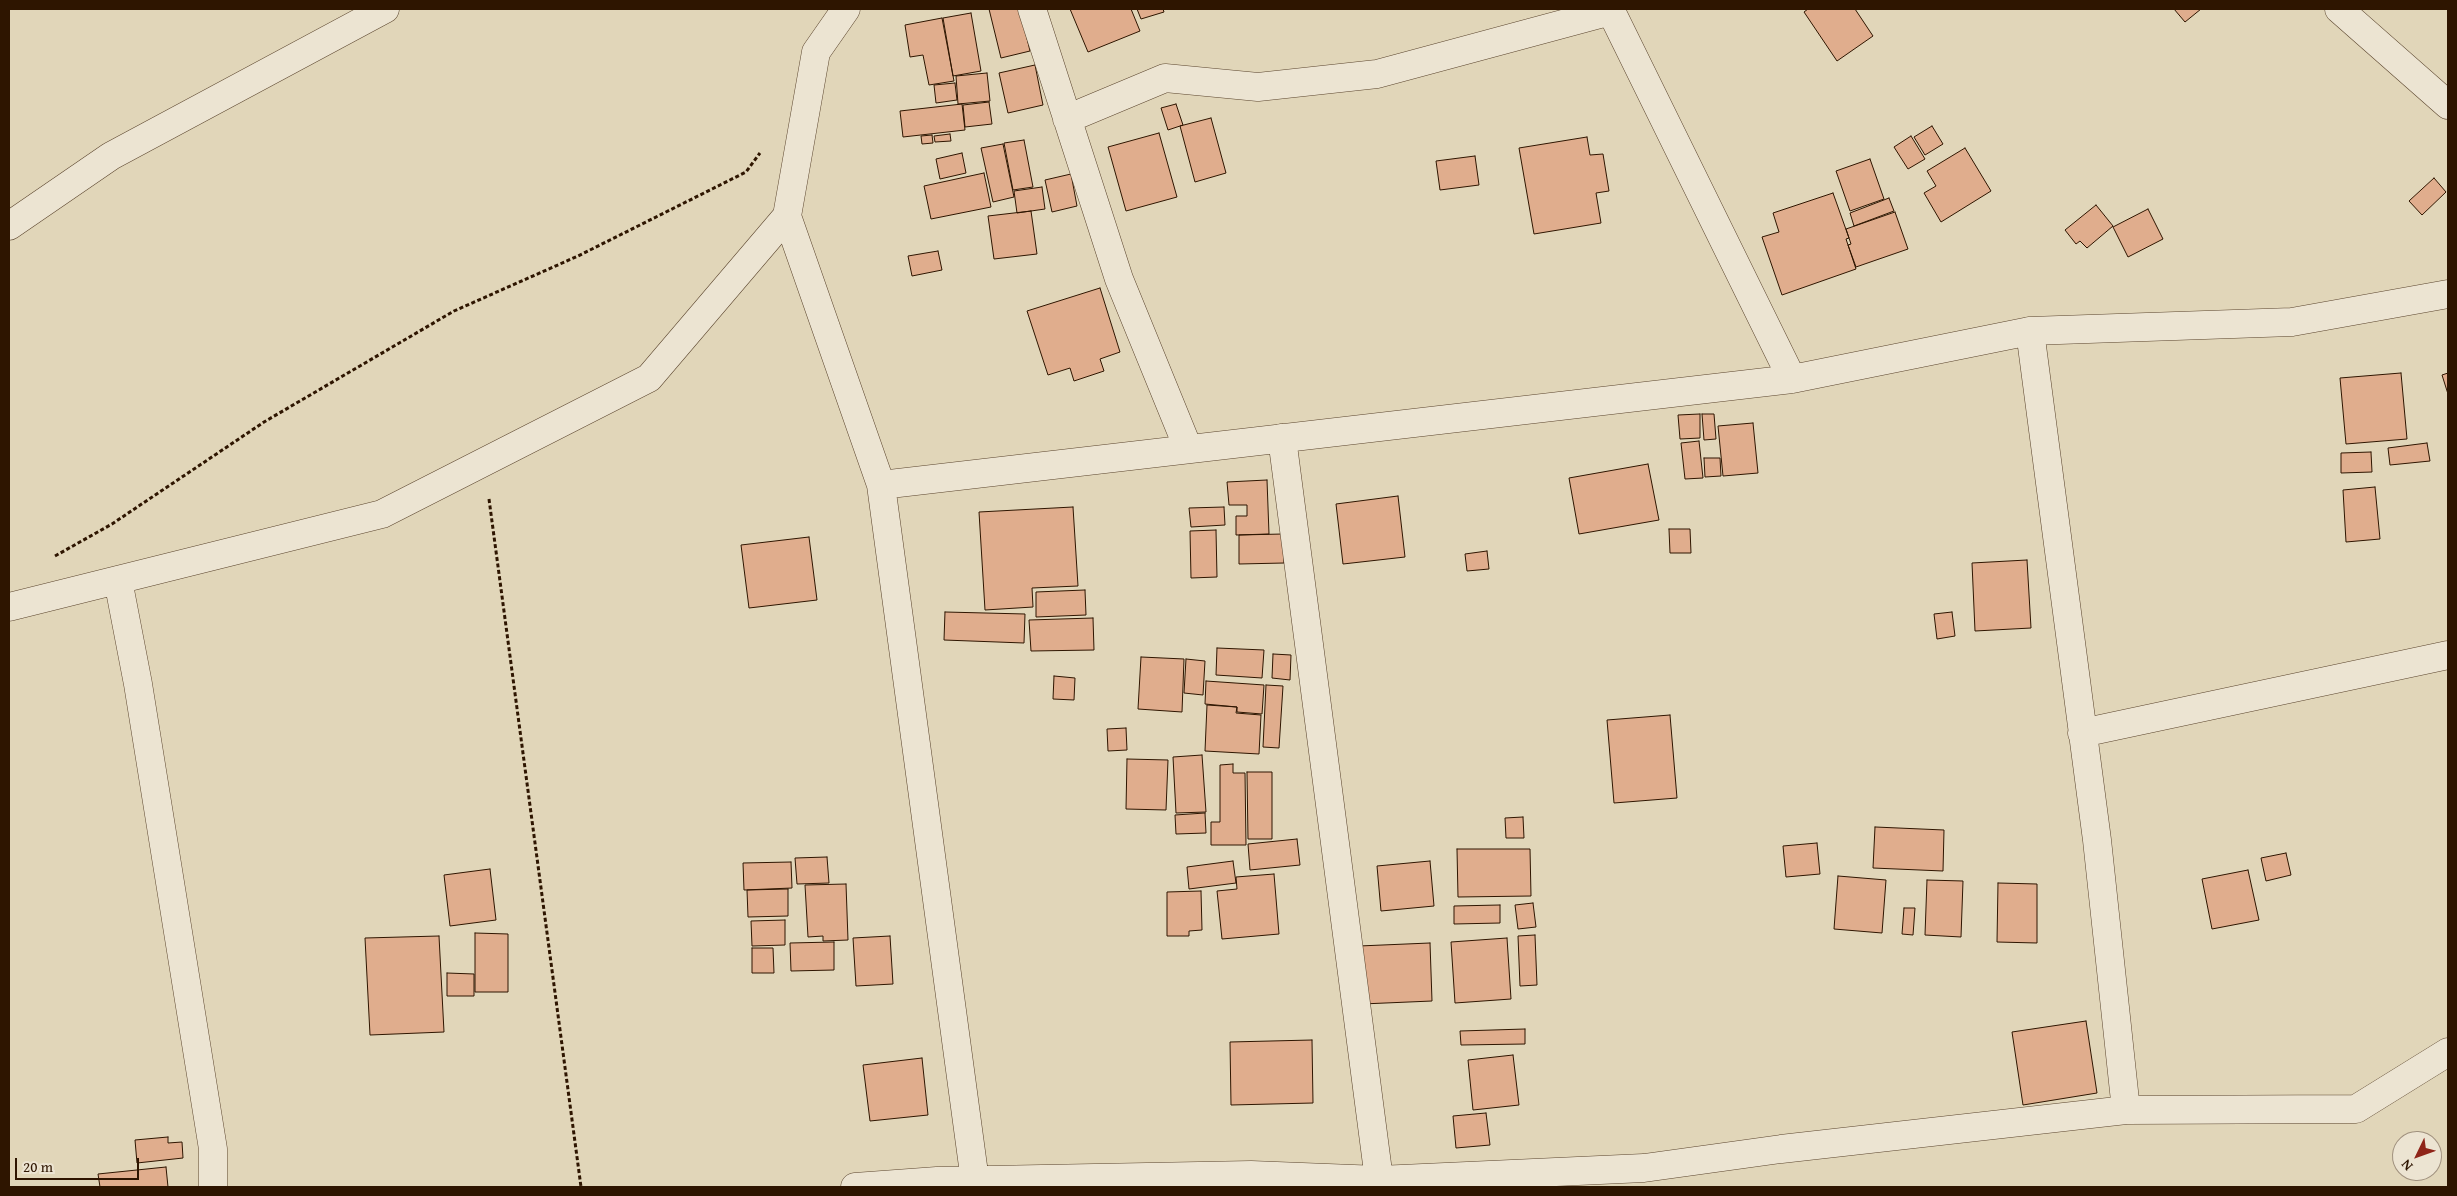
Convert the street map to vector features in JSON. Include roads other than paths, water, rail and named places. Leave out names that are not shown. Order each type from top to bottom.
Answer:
[{"type":"street","points":[[9,226],[112,156],[385,9]]},
{"type":"street","points":[[846,9],[816,52],[787,216],[881,485],[975,1180]]},
{"type":"street","points":[[1032,9],[1119,279],[1188,448]]},
{"type":"street","points":[[2339,9],[2448,105]]},
{"type":"street","points":[[1067,119],[1166,78],[1258,87],[1377,74],[1610,10],[1792,380]]},
{"type":"street","points":[[9,607],[382,514],[649,378],[787,216]]},
{"type":"street","points":[[881,485],[1188,448],[1792,380],[2030,331],[2292,322],[2448,294]]},
{"type":"street","points":[[2030,331],[2097,840],[2126,1110]]},
{"type":"street","points":[[1282,438],[1379,1183]]},
{"type":"street","points":[[118,580],[138,684],[212,1139],[213,1187]]},
{"type":"street","points":[[2082,733],[2448,655]]},
{"type":"street","points":[[855,1187],[937,1181],[1251,1175],[1379,1183],[1644,1168],[1800,1147],[2126,1110],[2356,1109],[2448,1052]]}]
